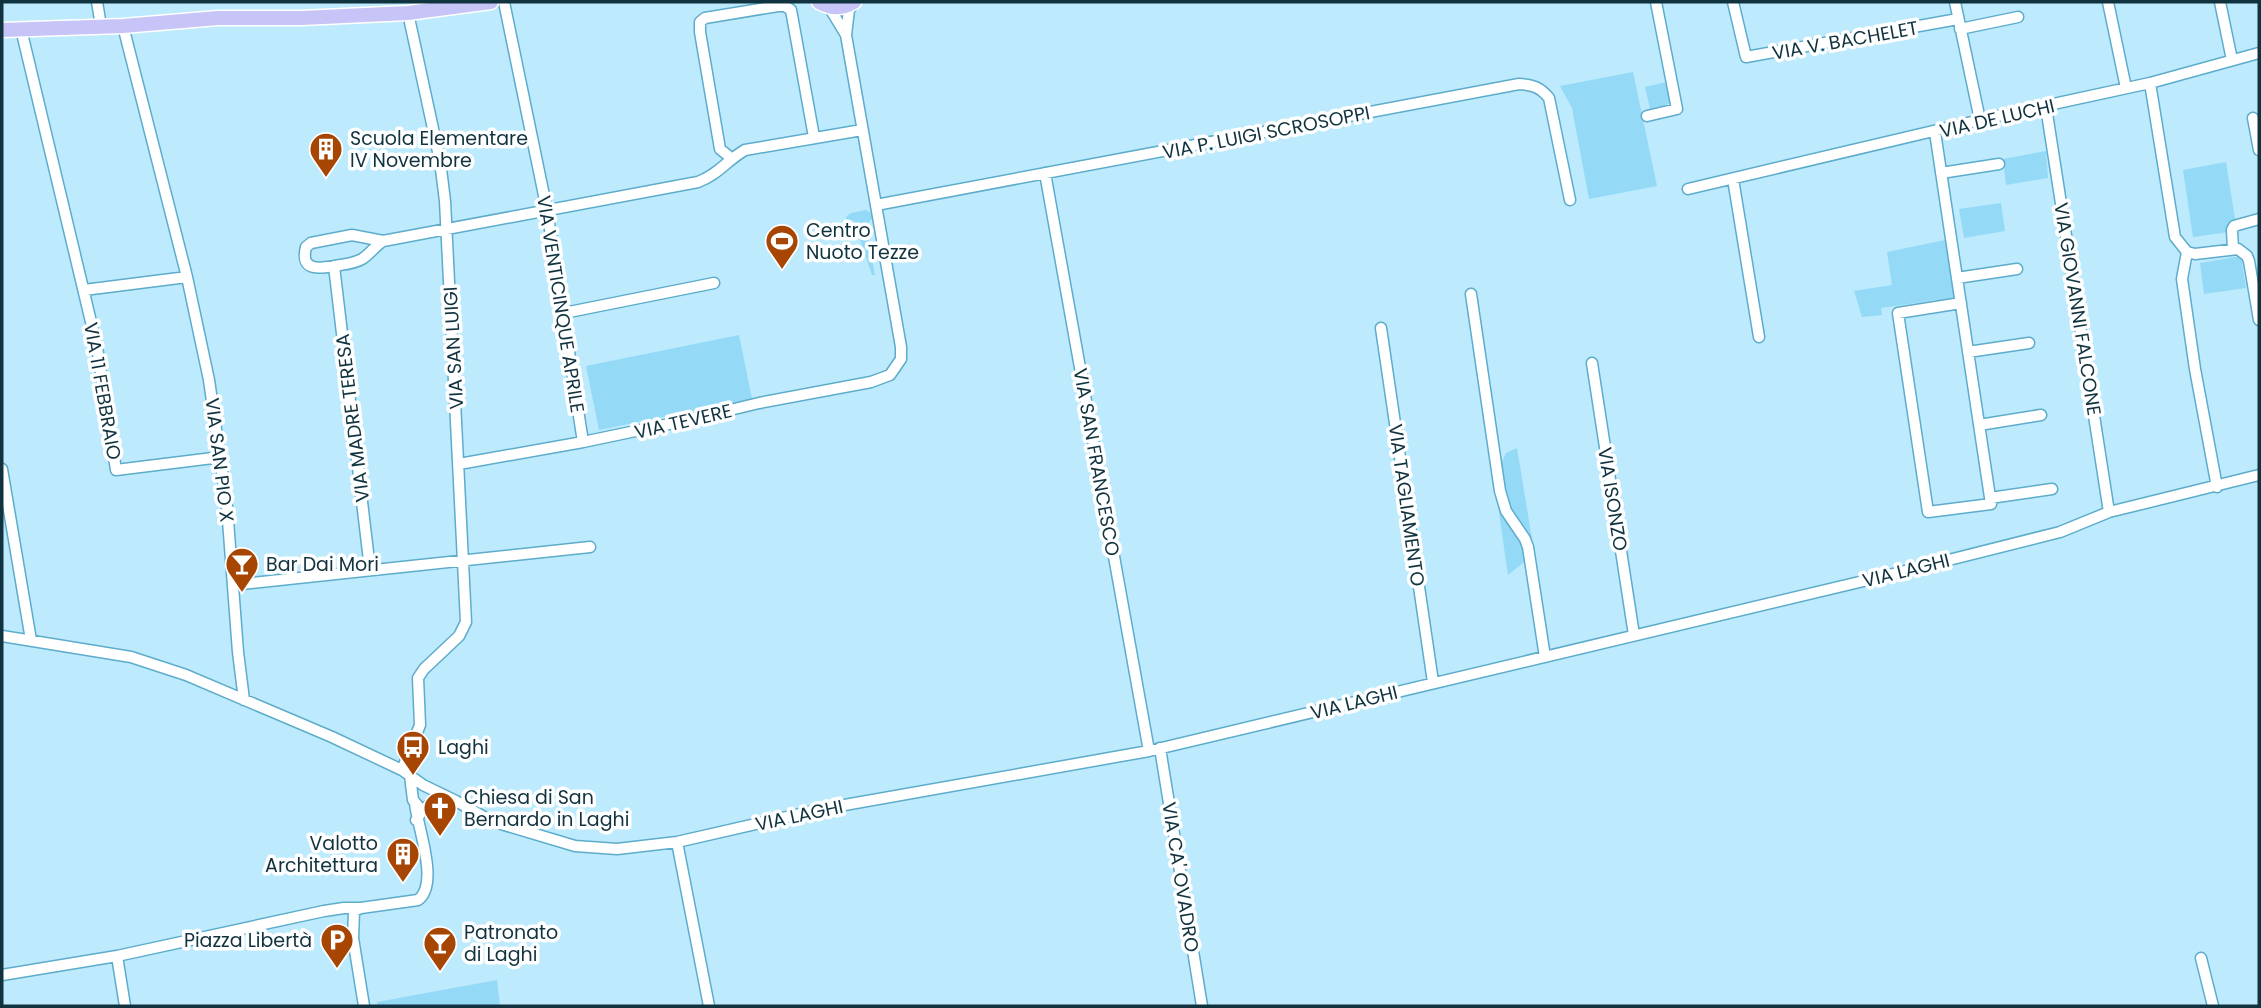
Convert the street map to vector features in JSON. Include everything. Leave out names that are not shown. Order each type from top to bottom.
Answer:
[{"type":"main road","points":[[2,30],[218,18],[302,18],[491,2]]},
{"type":"main road","points":[[824,4],[838,8],[854,2]]},
{"type":"street","points":[[97,2],[101,26]]},
{"type":"street","name":"VIA VENTICINQUE APRILE","points":[[504,2],[547,210],[583,442]]},
{"type":"street","points":[[854,2],[849,10],[846,35],[876,205]]},
{"type":"street","points":[[1647,116],[1677,109],[1656,2]]},
{"type":"street","name":"VIA V. BACHELET","points":[[1733,2],[1746,57],[1959,24]]},
{"type":"street","points":[[1955,2],[1980,120]]},
{"type":"street","points":[[2108,2],[2126,88]]},
{"type":"street","points":[[2220,2],[2232,60]]},
{"type":"street","points":[[824,4],[846,35]]},
{"type":"street","points":[[731,158],[720,149],[700,32],[700,22],[705,18],[778,5],[790,10],[814,137]]},
{"type":"street","name":"VIA SAN LUIGI","points":[[406,773],[420,725],[418,678],[459,636],[466,622],[446,228],[440,161],[413,9]]},
{"type":"street","points":[[1959,24],[2018,17]]},
{"type":"street","name":"VIA SAN PIO X","points":[[128,25],[131,61],[187,277],[209,380],[220,457],[244,700]]},
{"type":"street","name":"VIA 11 FEBBRAIO","points":[[21,29],[97,347],[116,470],[220,457]]},
{"type":"street","name":"VIA DE LUCHI","points":[[1688,189],[2150,83],[2259,53]]},
{"type":"street","name":"VIA P. LUIGI SCROSOPPI","points":[[876,205],[1519,83],[1542,89],[1549,98],[1570,200]]},
{"type":"street","points":[[2150,83],[2175,237],[2188,252],[2195,254],[2233,249],[2244,253],[2249,261],[2259,320]]},
{"type":"street","name":"VIA GIOVANNI FALCONE","points":[[2046,107],[2109,512]]},
{"type":"street","points":[[2253,118],[2259,150]]},
{"type":"street","points":[[383,241],[359,261],[317,268],[309,265],[304,257],[306,247],[312,243],[352,235],[383,241],[698,181],[714,176],[731,158],[745,150],[862,130]]},
{"type":"street","points":[[1935,132],[1961,303],[1991,504],[1928,512],[1898,313],[1961,303]]},
{"type":"street","points":[[1941,173],[1998,164]]},
{"type":"street","name":"VIA SAN FRANCESCO","points":[[1045,173],[1154,750]]},
{"type":"street","points":[[1733,179],[1759,337]]},
{"type":"street","name":"VIA TEVERE","points":[[459,464],[583,442],[759,403],[871,382],[890,375],[900,363],[901,347],[876,205]]},
{"type":"street","points":[[2233,249],[2234,226],[2259,219]]},
{"type":"street","points":[[2188,252],[2182,279],[2195,369],[2217,486]]},
{"type":"street","name":"VIA MADRE TERESA","points":[[334,266],[370,569]]},
{"type":"street","points":[[1957,278],[2017,269]]},
{"type":"street","points":[[84,290],[187,277]]},
{"type":"street","points":[[564,313],[714,283]]},
{"type":"street","points":[[1471,293],[1500,491],[1506,511],[1528,547],[1545,657]]},
{"type":"street","name":"VIA TAGLIAMENTO","points":[[1381,328],[1433,682]]},
{"type":"street","points":[[1968,352],[2029,343]]},
{"type":"street","name":"VIA ISONZO","points":[[1592,363],[1634,635]]},
{"type":"street","points":[[1979,425],[2041,415]]},
{"type":"street","points":[[2,469],[31,640]]},
{"type":"street","name":"VIA LAGHI","points":[[423,796],[446,796],[491,821],[575,846],[617,849],[677,842],[836,807],[1154,750],[2047,535],[2109,512],[2259,475]]},
{"type":"street","points":[[1990,498],[2052,489]]},
{"type":"street","points":[[233,585],[590,547]]},
{"type":"street","points":[[2,636],[131,657],[186,675],[332,737],[406,773],[423,796],[416,820],[423,838],[427,876],[427,888],[418,900],[324,911],[117,956],[2,975]]},
{"type":"street","name":"VIA CA' OVADRO","points":[[1154,750],[1202,1006]]},
{"type":"street","points":[[677,842],[709,1006]]},
{"type":"street","points":[[361,908],[354,911],[352,920],[364,1006]]},
{"type":"street","points":[[117,956],[125,1006]]},
{"type":"street","points":[[2201,958],[2213,1006]]},
{"type":"shaded area","points":[[1633,72],[1657,186],[1589,199],[1572,108],[1560,86]]},
{"type":"shaded area","points":[[1667,82],[1671,101],[1650,109],[1645,87]]},
{"type":"shaded area","points":[[2046,151],[2048,178],[2006,185],[2003,159]]},
{"type":"shaded area","points":[[2226,162],[2237,231],[2193,237],[2183,170]]},
{"type":"shaded area","points":[[2001,203],[2005,231],[1964,238],[1959,209]]},
{"type":"shaded area","points":[[866,210],[873,218],[866,225],[875,275],[872,275],[853,220],[846,221],[846,217],[851,213]]},
{"type":"shaded area","points":[[1945,240],[1955,303],[1937,305],[1936,300],[1881,308],[1882,315],[1862,317],[1854,291],[1892,285],[1887,252]]},
{"type":"shaded area","points":[[2241,256],[2246,288],[2204,294],[2200,263]]},
{"type":"shaded area","points":[[739,335],[752,399],[599,430],[586,366]]},
{"type":"shaded area","points":[[1517,448],[1532,539],[1511,511],[1501,464],[1506,453]]},
{"type":"shaded area","points":[[1497,499],[1501,512],[1523,544],[1527,560],[1508,575]]},
{"type":"shaded area","points":[[497,980],[500,1006],[377,1006],[377,1002]]},
{"type":"place","name":"Scuola Elementare IV Novembre","points":[[326,179]]},
{"type":"place","name":"Centro Nuoto Tezze","points":[[782,271]]},
{"type":"place","name":"Bar Dai Mori","points":[[242,594]]},
{"type":"place","name":"Laghi","points":[[413,777]]},
{"type":"place","name":"Chiesa di San Bernardo in Laghi","points":[[440,838]]},
{"type":"place","name":"Valotto Architettura","points":[[403,884]]},
{"type":"place","name":"Piazza Libertà","points":[[337,970]]},
{"type":"place","name":"Patronato di Laghi","points":[[440,973]]}]
